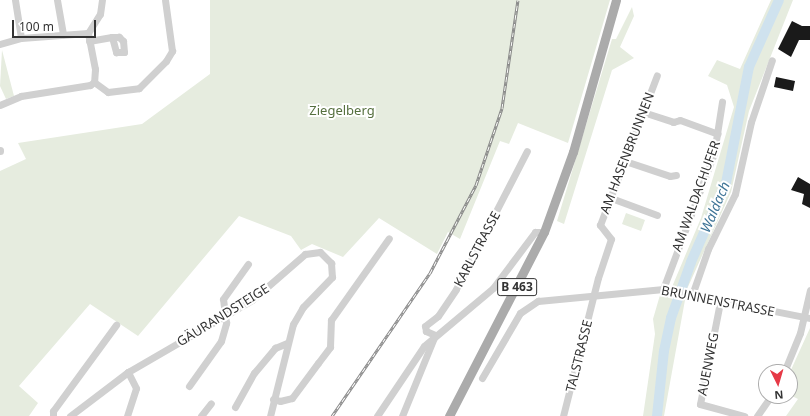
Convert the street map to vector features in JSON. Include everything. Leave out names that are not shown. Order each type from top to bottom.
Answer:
[{"type":"main road","name":"B 463","points":[[449,416],[544,232],[573,152],[616,0]]},
{"type":"street","points":[[15,0],[21,38]]},
{"type":"street","points":[[57,0],[63,34]]},
{"type":"street","points":[[94,82],[96,69],[88,37],[100,14],[102,0]]},
{"type":"street","points":[[0,105],[21,96],[94,82],[108,92],[139,88],[166,61],[172,51],[165,0]]},
{"type":"street","points":[[0,44],[21,38],[63,34],[88,37],[112,37]]},
{"type":"street","points":[[688,294],[735,194],[751,122],[772,60]]},
{"type":"street","name":"AM HASENBRUNNEN","points":[[594,296],[612,239],[600,225],[657,75]]},
{"type":"street","name":"AM WALDACHUFER","points":[[666,289],[696,204],[718,134],[722,102]]},
{"type":"street","points":[[643,112],[673,122],[680,120],[718,134]]},
{"type":"street","name":"KARLSTRASSE","points":[[435,335],[426,331],[425,326],[438,316],[456,289],[527,151]]},
{"type":"street","points":[[625,160],[670,176],[676,175]]},
{"type":"street","points":[[611,198],[657,215]]},
{"type":"street","points":[[377,416],[424,346],[435,335],[493,288],[535,232],[544,232]]},
{"type":"street","points":[[274,399],[280,401],[292,398],[330,347],[331,320],[389,238]]},
{"type":"street","name":"GÄURANDSTEIGE","points":[[70,416],[128,372],[224,316],[270,287],[305,254],[325,254],[331,263],[332,277],[303,308],[286,343],[270,416]]},
{"type":"street","points":[[189,386],[225,331],[223,299],[248,264]]},
{"type":"street","name":"BRUNNENSTRASSE","points":[[482,378],[504,336],[529,305],[538,301],[666,289],[720,302],[807,317]]},
{"type":"street","points":[[787,364],[807,317],[810,290]]},
{"type":"street","name":"TALSTRASSE","points":[[563,416],[594,296]]},
{"type":"street","name":"AUENWEG","points":[[720,302],[700,404],[744,416]]},
{"type":"street","points":[[53,416],[53,410],[116,325]]},
{"type":"street","points":[[402,416],[435,335]]},
{"type":"street","points":[[235,407],[254,373],[275,348],[286,343]]},
{"type":"street","points":[[127,416],[136,388],[128,372]]},
{"type":"street","points":[[201,416],[211,402]]},
{"type":"street","points":[[757,416],[765,404]]},
{"type":"green space","name":"Ziegelberg","points":[[210,0],[610,0],[568,143],[518,123],[509,144],[500,141],[460,239],[448,232],[437,254],[379,218],[343,257],[312,244],[301,250],[291,236],[239,216],[138,336],[90,304],[19,386],[38,403],[29,416],[0,416],[0,171],[26,159],[18,143],[142,124],[210,74]]},
{"type":"green space","points":[[771,0],[793,0],[749,111],[731,192],[687,289],[664,416],[643,416],[655,334],[653,319],[660,295],[669,294],[701,218],[734,107],[727,85],[708,76],[717,60],[740,69]]},
{"type":"green space","points":[[632,7],[634,16],[620,47],[634,58],[612,70],[564,224],[557,221],[612,39],[616,39]]},
{"type":"green space","points":[[2,50],[14,96],[6,99],[0,86]]},
{"type":"green space","points":[[626,213],[645,220],[641,231],[622,224]]},
{"type":"green space","points":[[810,328],[810,416],[786,416],[794,404],[798,404],[798,364],[794,364]]},
{"type":"building","points":[[792,21],[802,26],[810,26],[810,40],[799,40],[791,57],[778,49]]},
{"type":"building","points":[[776,77],[795,81],[793,91],[774,87]]},
{"type":"building","points":[[798,177],[810,184],[810,208],[802,204],[804,194],[791,190]]},
{"type":"waterway","name":"Waldach","points":[[657,416],[664,351],[671,318],[691,262],[726,183],[749,67],[779,0]]},
{"type":"railway","points":[[332,416],[430,273],[476,185],[502,108],[518,0]]}]
